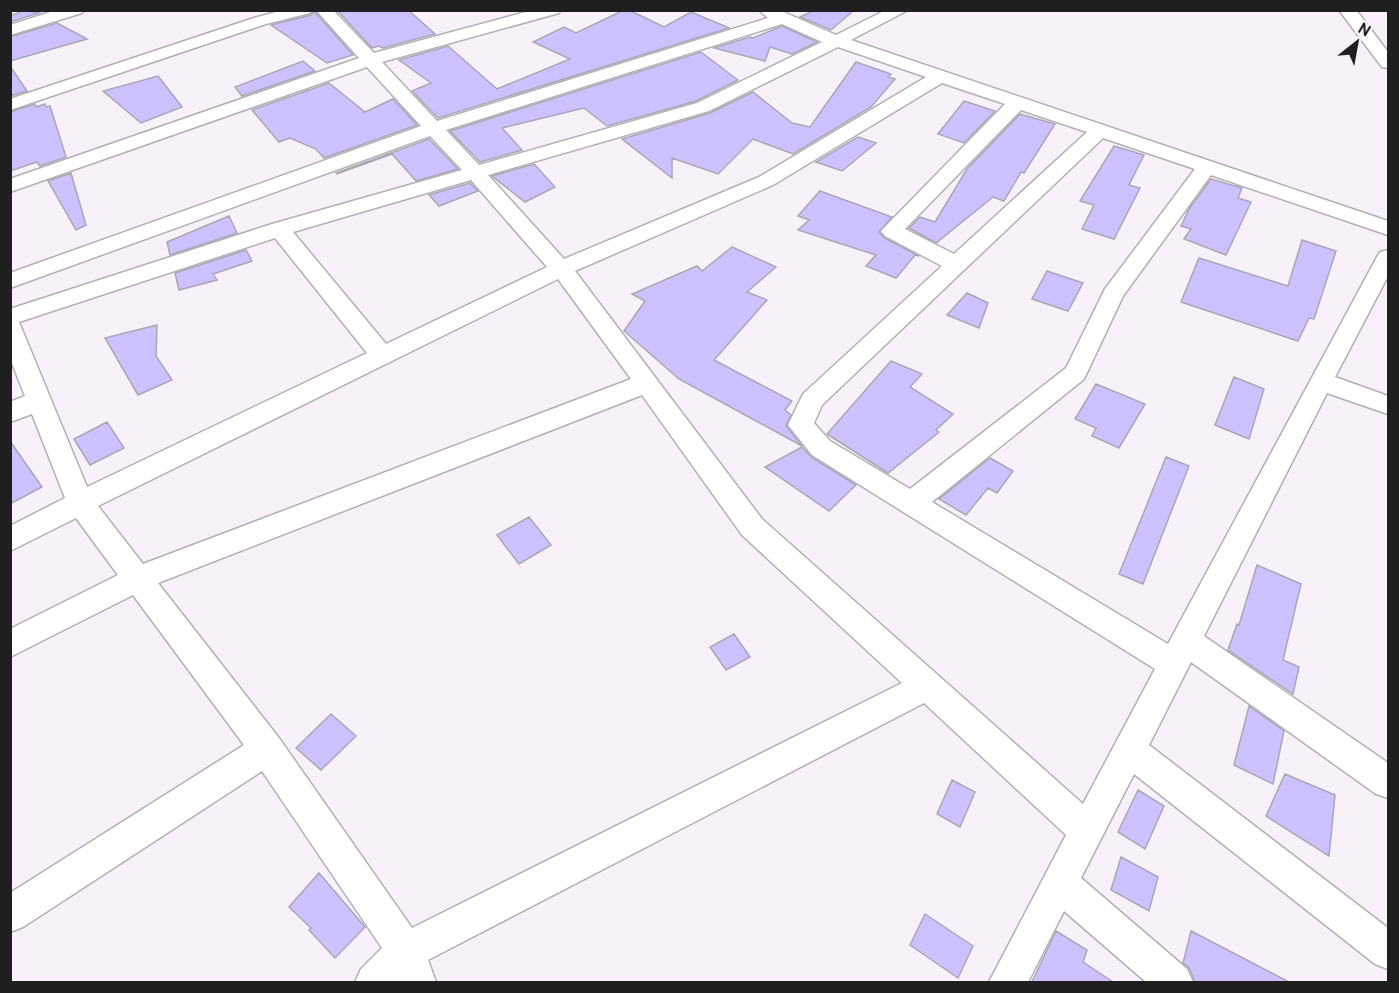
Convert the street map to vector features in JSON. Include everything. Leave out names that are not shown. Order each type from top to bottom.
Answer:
[{"type":"street","points":[[10,30],[54,13],[76,10]]},
{"type":"street","points":[[10,105],[260,21],[304,10]]},
{"type":"street","points":[[324,10],[477,174],[576,285],[752,527],[1087,831]]},
{"type":"street","points":[[10,186],[369,60],[553,10]]},
{"type":"street","points":[[10,317],[279,229],[477,174],[703,107],[900,10]]},
{"type":"street","points":[[1347,10],[1389,63]]},
{"type":"street","points":[[10,281],[433,128],[774,15],[839,42],[1389,228]]},
{"type":"street","points":[[10,540],[80,503],[561,269],[766,181],[942,76]]},
{"type":"street","points":[[958,266],[892,231],[1018,102]]},
{"type":"street","points":[[1100,130],[958,266],[812,400],[801,425],[821,448],[912,504],[1180,652],[1389,782]]},
{"type":"street","points":[[912,504],[1075,373],[1113,294],[1207,166]]},
{"type":"street","points":[[279,229],[382,356]]},
{"type":"street","points":[[1008,982],[1321,381],[1389,257]]},
{"type":"street","points":[[10,327],[80,503],[267,749],[411,967]]},
{"type":"street","points":[[1321,381],[1389,405]]},
{"type":"street","points":[[10,644],[137,579],[647,383]]},
{"type":"street","points":[[10,413],[39,400]]},
{"type":"street","points":[[374,982],[411,967],[927,686]]},
{"type":"street","points":[[10,914],[267,749]]},
{"type":"street","points":[[1129,750],[1389,951]]},
{"type":"street","points":[[1060,883],[1174,982]]},
{"type":"building","points":[[25,10],[39,13],[10,22],[10,16]]},
{"type":"building","points":[[337,10],[408,10],[435,34],[383,48],[379,46],[372,48]]},
{"type":"building","points":[[624,10],[629,10],[664,27],[691,12],[729,28],[438,118],[412,91],[431,83],[399,60],[448,46],[497,89],[570,59],[533,42],[564,27],[576,33]]},
{"type":"building","points":[[815,10],[854,10],[831,30],[800,17]]},
{"type":"building","points":[[314,11],[353,55],[327,63],[271,25],[311,15]]},
{"type":"building","points":[[57,23],[87,39],[10,61],[10,37]]},
{"type":"building","points":[[782,26],[817,42],[792,54],[770,47],[765,61],[714,48],[753,38]]},
{"type":"building","points":[[701,52],[738,80],[696,101],[607,126],[584,108],[502,128],[522,150],[480,162],[450,131]]},
{"type":"building","points":[[303,61],[315,71],[242,96],[235,87]]},
{"type":"building","points":[[856,62],[891,74],[888,77],[895,79],[871,107],[793,154],[753,139],[718,174],[672,158],[672,178],[622,139],[710,113],[753,92],[792,123],[810,127]]},
{"type":"building","points":[[10,66],[27,91],[10,96]]},
{"type":"building","points":[[158,76],[182,107],[141,123],[103,91]]},
{"type":"building","points":[[329,83],[365,112],[393,99],[417,125],[324,158],[316,149],[290,138],[279,142],[252,110]]},
{"type":"building","points":[[964,101],[995,111],[964,143],[938,134]]},
{"type":"building","points":[[35,104],[36,107],[45,104],[46,107],[50,106],[66,157],[40,166],[37,162],[10,171],[10,112]]},
{"type":"building","points":[[1020,114],[1055,124],[1024,173],[1021,172],[1004,201],[993,197],[936,243],[909,228],[920,217],[935,222],[967,169]]},
{"type":"building","points":[[858,137],[876,143],[842,171],[816,162]]},
{"type":"building","points":[[429,139],[458,169],[416,181],[392,154],[336,173]]},
{"type":"building","points":[[1114,146],[1144,155],[1129,185],[1140,188],[1114,239],[1082,229],[1094,205],[1080,201]]},
{"type":"building","points":[[534,164],[555,187],[525,202],[492,176]]},
{"type":"building","points":[[71,173],[86,225],[76,230],[48,181]]},
{"type":"building","points":[[1211,179],[1242,188],[1238,198],[1251,202],[1226,255],[1184,239],[1191,229],[1181,226],[1189,209]]},
{"type":"building","points":[[470,183],[478,191],[439,206],[429,195]]},
{"type":"building","points":[[820,191],[892,217],[879,232],[884,238],[919,256],[915,255],[896,278],[866,266],[876,255],[798,230],[809,220],[798,216]]},
{"type":"building","points":[[229,216],[237,233],[170,255],[167,242]]},
{"type":"building","points":[[1302,240],[1336,251],[1314,319],[1309,318],[1298,341],[1181,302],[1199,258],[1288,286]]},
{"type":"building","points":[[732,247],[776,267],[747,292],[767,300],[714,360],[792,401],[785,410],[791,415],[786,426],[802,446],[679,379],[624,331],[645,301],[632,294],[697,266],[702,271]]},
{"type":"building","points":[[246,250],[252,261],[213,274],[217,280],[179,290],[175,273]]},
{"type":"building","points":[[1047,271],[1083,283],[1068,311],[1032,299]]},
{"type":"building","points":[[967,293],[988,303],[979,328],[947,315]]},
{"type":"building","points":[[157,325],[156,356],[172,380],[138,395],[105,338]]},
{"type":"building","points":[[891,361],[922,374],[910,387],[953,414],[936,430],[939,432],[888,473],[827,434]]},
{"type":"building","points":[[1234,377],[1264,389],[1249,439],[1215,425]]},
{"type":"building","points":[[1096,384],[1145,404],[1119,448],[1092,436],[1096,428],[1075,419]]},
{"type":"building","points":[[107,422],[124,448],[90,465],[74,439]]},
{"type":"building","points":[[10,441],[42,487],[10,504]]},
{"type":"building","points":[[802,447],[811,457],[856,485],[829,511],[765,467]]},
{"type":"building","points":[[1166,457],[1189,466],[1143,584],[1119,574]]},
{"type":"building","points":[[990,458],[1013,471],[997,493],[988,488],[966,515],[939,499]]},
{"type":"building","points":[[529,517],[551,545],[519,564],[497,535]]},
{"type":"building","points":[[1257,565],[1301,584],[1283,660],[1299,667],[1293,694],[1228,650],[1237,624],[1239,625]]},
{"type":"building","points":[[734,634],[750,657],[726,670],[710,647]]},
{"type":"building","points":[[1249,706],[1284,731],[1273,784],[1234,765]]},
{"type":"building","points":[[331,714],[356,736],[321,770],[296,748]]},
{"type":"building","points":[[1285,774],[1335,795],[1329,856],[1266,816]]},
{"type":"building","points":[[952,780],[975,792],[960,827],[937,814]]},
{"type":"building","points":[[1138,790],[1164,806],[1145,849],[1118,832]]},
{"type":"building","points":[[1121,857],[1158,877],[1149,911],[1111,890]]},
{"type":"building","points":[[319,873],[365,927],[335,958],[309,930],[311,928],[289,907]]},
{"type":"building","points":[[925,914],[973,946],[958,978],[910,945]]},
{"type":"building","points":[[1056,931],[1087,950],[1083,962],[1113,982],[1032,982]]},
{"type":"building","points":[[1191,931],[1289,982],[1195,982],[1189,968],[1183,963]]}]
